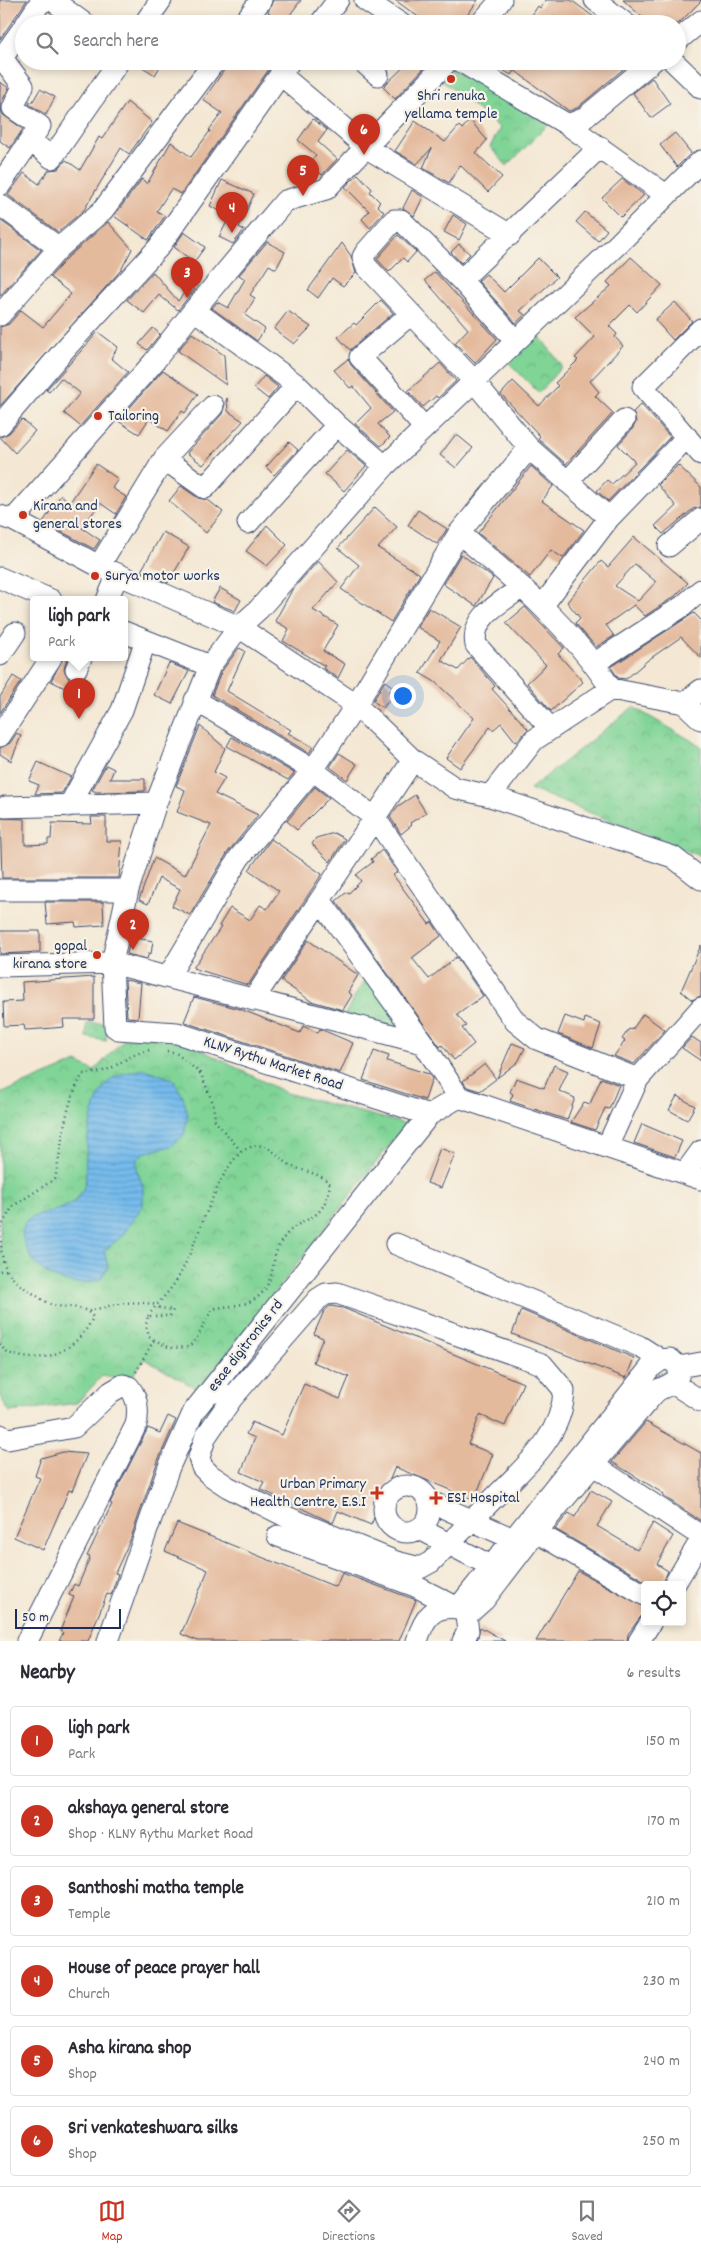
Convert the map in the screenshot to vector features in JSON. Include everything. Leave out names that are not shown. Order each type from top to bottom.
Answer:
[{"type":"street","points":[[32,15],[42,0]]},
{"type":"street","points":[[52,0],[72,15]]},
{"type":"street","points":[[150,15],[160,0]]},
{"type":"street","points":[[250,15],[261,0]]},
{"type":"street","points":[[327,15],[338,0]]},
{"type":"street","points":[[488,15],[501,0]]},
{"type":"street","points":[[595,0],[614,15]]},
{"type":"street","points":[[376,3],[390,15]]},
{"type":"street","points":[[686,34],[701,21]]},
{"type":"street","points":[[0,186],[40,126],[13,108],[23,86],[1,58],[15,39]]},
{"type":"street","points":[[31,141],[52,158],[113,70]]},
{"type":"street","points":[[0,315],[59,248],[103,210],[208,70]]},
{"type":"street","points":[[0,425],[65,349],[158,248],[284,70]]},
{"type":"street","points":[[287,70],[367,148],[510,235]]},
{"type":"street","points":[[440,70],[326,189],[284,201],[194,310],[154,363],[6,518],[99,566],[239,627],[356,705],[413,760],[455,788],[490,796],[673,857],[701,879]]},
{"type":"street","points":[[475,70],[568,124],[666,195]]},
{"type":"street","points":[[568,124],[583,119],[642,70]]},
{"type":"street","points":[[682,70],[701,88]]},
{"type":"street","points":[[461,280],[600,147]]},
{"type":"street","points":[[112,963],[128,890],[156,803],[210,666],[239,627],[259,610],[385,466],[473,380],[620,242],[701,161]]},
{"type":"street","points":[[0,205],[59,248]]},
{"type":"street","points":[[516,341],[461,280],[401,220],[394,220],[366,252],[363,262],[473,380],[529,448],[610,518]]},
{"type":"street","points":[[194,310],[297,385],[337,425],[385,466]]},
{"type":"street","points":[[411,314],[360,358],[424,427]]},
{"type":"street","points":[[701,329],[642,387],[701,454]]},
{"type":"street","points":[[164,459],[205,488],[297,385]]},
{"type":"street","points":[[99,566],[164,459],[213,406]]},
{"type":"street","points":[[567,482],[624,420]]},
{"type":"street","points":[[248,523],[337,425]]},
{"type":"street","points":[[543,605],[610,518],[687,437]]},
{"type":"street","points":[[168,978],[239,858],[313,770],[356,705],[459,533],[529,448]]},
{"type":"street","points":[[669,546],[701,519]]},
{"type":"street","points":[[459,533],[543,605],[595,663],[611,689]]},
{"type":"street","points":[[109,596],[118,574]]},
{"type":"street","points":[[0,578],[42,596]]},
{"type":"street","points":[[522,587],[483,616],[476,627],[476,645],[550,728]]},
{"type":"street","points":[[595,663],[683,606],[701,590]]},
{"type":"street","points":[[0,655],[15,634]]},
{"type":"street","points":[[128,634],[210,666]]},
{"type":"street","points":[[69,806],[122,710],[145,642]]},
{"type":"street","points":[[0,736],[49,661]]},
{"type":"street","points":[[490,796],[534,740],[611,689],[693,697],[701,719]]},
{"type":"street","points":[[195,700],[313,770],[375,818],[515,1021],[527,1033],[537,1039],[638,1079]]},
{"type":"street","points":[[253,1000],[413,760]]},
{"type":"street","points":[[5,807],[156,803]]},
{"type":"street","points":[[0,890],[128,890]]},
{"type":"street","points":[[320,900],[423,1043],[459,1097],[693,1176],[701,1152]]},
{"type":"street","points":[[0,966],[112,963],[423,1043]]},
{"type":"street","name":"KLNY Rythu Market Road","points":[[112,963],[115,1027],[118,1029],[177,1034],[429,1115]]},
{"type":"street","points":[[607,1147],[638,1079],[701,1008]]},
{"type":"street","name":"esae digitronics rd","points":[[108,1641],[169,1467],[194,1411],[429,1115],[459,1097]]},
{"type":"street","points":[[396,1244],[639,1346],[671,1370],[701,1401]]},
{"type":"street","points":[[337,1293],[542,1364],[564,1390],[564,1404],[556,1426],[540,1451],[431,1562],[420,1568],[414,1568],[289,1518],[210,1476],[202,1467],[199,1457],[206,1436],[232,1398],[326,1294],[337,1293]]},
{"type":"street","points":[[418,1641],[423,1623],[437,1609],[446,1606],[462,1612],[484,1600],[536,1532],[650,1368],[671,1370],[701,1363]]},
{"type":"street","points":[[0,1435],[8,1439],[74,1427],[117,1387],[123,1385],[129,1387],[137,1401],[136,1424],[27,1641]]},
{"type":"street","points":[[212,1389],[232,1398]]},
{"type":"street","points":[[586,1460],[701,1538],[676,1581]]},
{"type":"street","points":[[462,1612],[491,1566],[513,1539],[586,1460]]},
{"type":"street","points":[[429,1501],[428,1516],[420,1529],[400,1532],[391,1526],[385,1518],[385,1502],[394,1490],[404,1486],[414,1487],[423,1492],[429,1501],[513,1539]]},
{"type":"street","points":[[420,1529],[491,1566]]},
{"type":"street","points":[[536,1532],[641,1593]]},
{"type":"street","points":[[278,1536],[415,1586],[462,1612],[468,1632],[463,1641]]},
{"type":"street","points":[[639,1641],[648,1626]]},
{"type":"path","points":[[148,1316],[170,1316],[173,1310],[143,1301],[125,1302],[89,1311],[78,1307],[50,1305],[13,1281],[2,1259],[0,1229],[13,1206],[55,1179],[67,1109],[73,1090],[83,1074],[97,1074],[110,1070],[141,1051],[157,1048]]},
{"type":"path","points":[[166,1051],[176,1053],[201,1074],[214,1103],[215,1121],[241,1152]]},
{"type":"path","points":[[255,1146],[267,1147],[289,1164],[322,1176],[330,1184],[327,1202],[317,1216],[303,1221],[281,1241],[274,1254],[275,1264],[269,1284],[259,1296],[243,1304],[225,1305],[213,1309],[204,1321],[197,1340],[189,1347],[170,1348],[149,1337],[146,1325],[148,1316],[156,1306],[178,1277],[214,1197],[228,1170],[241,1152],[255,1146]]},
{"type":"path","points":[[0,1271],[7,1270]]},
{"type":"path","points":[[0,1344],[3,1350],[13,1355],[29,1358],[48,1357],[67,1349],[78,1340],[93,1317],[89,1311]]},
{"type":"path","points":[[129,1387],[154,1339]]},
{"type":"green space","points":[[443,70],[464,70],[549,124],[507,166],[490,147],[500,128],[438,77]]},
{"type":"green space","points":[[538,334],[562,366],[539,393],[507,361]]},
{"type":"green space","points":[[633,707],[701,746],[700,856],[530,789]]},
{"type":"green space","points":[[367,975],[406,1029],[345,1014]]},
{"type":"green space","points":[[87,1023],[108,1023],[106,1041],[86,1037]]},
{"type":"green space","points":[[128,1035],[178,1038],[286,1093],[406,1124],[199,1390],[145,1359],[129,1381],[102,1376],[77,1403],[10,1412],[0,1397],[0,1094],[77,1062],[94,1071]]},
{"type":"water","points":[[144,1069],[173,1079],[183,1097],[188,1114],[184,1135],[171,1146],[143,1153],[137,1161],[137,1171],[143,1186],[143,1205],[122,1236],[104,1251],[108,1267],[101,1279],[90,1282],[66,1282],[56,1278],[37,1265],[24,1241],[24,1225],[31,1218],[61,1209],[76,1200],[86,1180],[90,1125],[102,1091],[115,1077]]},
{"type":"building","points":[[0,0],[27,0],[15,15],[0,39]]},
{"type":"building","points":[[273,0],[301,0],[290,15],[272,15],[268,12]]},
{"type":"building","points":[[395,0],[478,0],[467,15],[416,15]]},
{"type":"building","points":[[546,0],[571,0],[591,15],[532,15],[538,6],[540,8]]},
{"type":"building","points":[[623,0],[701,0],[686,16],[640,15]]},
{"type":"building","points":[[147,70],[158,70],[155,75]]},
{"type":"building","points":[[224,70],[268,70],[181,194],[171,189],[157,211],[165,216],[148,240],[114,216],[142,179],[147,184],[171,142],[191,157],[222,113],[203,100]]},
{"type":"building","points":[[401,70],[422,70],[395,99],[383,87]]},
{"type":"building","points":[[503,70],[514,70],[511,75]]},
{"type":"building","points":[[514,70],[622,70],[577,108],[569,111]]},
{"type":"building","points":[[652,78],[670,104],[651,118],[633,93]]},
{"type":"building","points":[[0,82],[9,88],[1,103],[2,114],[23,129],[10,148],[0,141]]},
{"type":"building","points":[[40,89],[55,97],[46,115],[29,104],[30,102],[32,103]]},
{"type":"building","points":[[127,102],[152,122],[129,154],[121,148],[84,210],[58,232],[8,195],[24,173],[39,184],[49,170],[58,169],[66,160],[80,170],[99,137],[102,139]]},
{"type":"building","points":[[313,119],[327,130],[318,142],[337,159],[322,175],[309,163],[316,155],[298,140]]},
{"type":"building","points":[[470,120],[487,140],[476,153],[502,177],[488,192],[460,165],[449,183],[423,168],[432,148],[417,164],[395,151],[415,121],[445,142],[459,126],[462,129]]},
{"type":"building","points":[[675,133],[691,153],[677,167],[660,145]]},
{"type":"building","points":[[358,174],[372,189],[370,192],[380,202],[377,205],[384,212],[370,228],[362,219],[369,211],[345,187]]},
{"type":"building","points":[[622,179],[644,195],[621,217],[602,198]]},
{"type":"building","points":[[222,180],[254,194],[239,227],[244,230],[233,244],[219,237],[230,216],[210,206]]},
{"type":"building","points":[[412,190],[423,197],[414,216],[403,208]]},
{"type":"building","points":[[585,212],[607,230],[598,241],[576,222]]},
{"type":"building","points":[[453,215],[467,224],[459,240],[444,232]]},
{"type":"building","points":[[0,220],[41,250],[0,296]]},
{"type":"building","points":[[108,222],[132,249],[121,270],[0,406],[0,327],[9,324],[21,310],[43,327],[71,294],[50,277],[68,257]]},
{"type":"building","points":[[184,232],[205,247],[194,262],[174,247]]},
{"type":"building","points":[[398,235],[416,252],[407,262],[403,258],[389,272],[377,259]]},
{"type":"building","points":[[267,242],[285,252],[276,269],[269,265],[250,295],[255,298],[245,315],[265,329],[257,341],[212,308],[217,302],[228,308],[245,279],[239,275]]},
{"type":"building","points":[[342,243],[351,256],[356,273],[343,286],[332,278],[318,298],[308,290]]},
{"type":"building","points":[[459,244],[470,254],[461,263],[451,252]]},
{"type":"building","points":[[631,257],[662,285],[637,312],[630,305],[609,326],[617,334],[615,337],[623,346],[590,381],[599,392],[595,396],[613,413],[566,464],[538,439],[540,436],[501,394],[513,381],[539,406],[558,386],[555,383],[578,360],[575,358],[595,337],[575,317],[611,286],[607,282]]},
{"type":"building","points":[[538,258],[557,277],[520,311],[525,315],[516,323],[478,281],[486,274],[504,292]]},
{"type":"building","points":[[153,272],[178,301],[190,285],[195,289],[178,310],[159,295],[144,313],[127,300]]},
{"type":"building","points":[[435,272],[497,339],[475,363],[455,343],[468,329],[425,280]]},
{"type":"building","points":[[381,300],[393,313],[350,350],[338,337],[354,323],[356,325]]},
{"type":"building","points":[[675,302],[692,321],[673,340],[655,320]]},
{"type":"building","points":[[288,311],[311,327],[294,344],[274,329]]},
{"type":"building","points":[[153,328],[160,334],[147,350],[139,344]]},
{"type":"building","points":[[98,332],[118,347],[111,358],[128,372],[80,426],[64,413],[80,393],[61,378],[49,392],[46,390]]},
{"type":"building","points":[[192,333],[224,355],[226,385],[178,351]]},
{"type":"building","points":[[348,359],[351,365],[393,412],[378,424],[390,437],[381,446],[355,424],[371,408],[353,386],[350,388],[334,370]]},
{"type":"building","points":[[440,363],[456,381],[438,398],[436,396],[423,407],[408,391]]},
{"type":"building","points":[[163,370],[198,394],[185,413],[182,411],[168,431],[149,419],[139,434],[118,421]]},
{"type":"building","points":[[264,376],[278,387],[268,399],[254,388]]},
{"type":"building","points":[[227,398],[228,411],[243,421],[203,465],[187,453],[222,414]]},
{"type":"building","points":[[641,404],[670,437],[608,501],[597,491],[607,480],[612,484],[635,462],[618,445],[633,428],[636,422],[633,412]]},
{"type":"building","points":[[22,419],[35,431],[15,453],[0,437],[9,433]]},
{"type":"building","points":[[456,434],[473,448],[456,468],[440,455]]},
{"type":"building","points":[[289,442],[298,450],[274,475],[266,467]]},
{"type":"building","points":[[347,450],[366,466],[344,491],[325,474]]},
{"type":"building","points":[[96,464],[118,479],[112,488],[126,497],[116,514],[100,503],[82,528],[100,540],[94,549],[43,522],[61,495],[70,502]]},
{"type":"building","points":[[678,465],[701,487],[701,507],[693,509],[663,534],[655,526],[676,506],[658,485]]},
{"type":"building","points":[[531,466],[553,486],[542,501],[584,530],[563,558],[551,550],[530,577],[478,533]]},
{"type":"building","points":[[181,486],[198,498],[208,500],[223,512],[206,533],[169,501]]},
{"type":"building","points":[[375,507],[397,527],[378,548],[420,574],[391,622],[341,589],[359,565],[338,548]]},
{"type":"building","points":[[418,510],[447,529],[437,544],[408,525]]},
{"type":"building","points":[[267,525],[287,545],[267,566],[246,551]]},
{"type":"building","points":[[163,532],[189,547],[168,583],[141,571]]},
{"type":"building","points":[[634,537],[688,583],[675,596],[645,616],[634,605],[606,625],[614,636],[596,647],[575,623],[580,618],[567,602],[601,561],[608,567]],"holes":[[[635,564],[656,582],[638,601],[615,586]]]},
{"type":"building","points":[[461,554],[493,578],[476,606],[443,584]]},
{"type":"building","points":[[318,561],[338,582],[313,610],[338,625],[323,651],[345,664],[338,678],[323,668],[325,666],[283,641],[289,629],[275,621],[292,590]]},
{"type":"building","points":[[220,588],[241,600],[235,611],[212,602]]},
{"type":"building","points":[[525,607],[564,648],[558,654],[583,682],[551,711],[527,683],[546,665],[506,623]]},
{"type":"building","points":[[429,608],[461,627],[441,660],[458,670],[470,657],[495,686],[492,689],[528,729],[516,742],[501,723],[493,730],[490,727],[460,768],[446,758],[474,718],[435,682],[420,673],[440,641],[417,627]]},
{"type":"building","points":[[694,613],[701,620],[701,658],[681,637],[648,660],[626,679],[618,678],[611,667]]},
{"type":"building","points":[[239,648],[245,651],[227,691],[291,730],[288,733],[313,747],[309,753],[212,695],[221,672]]},
{"type":"building","points":[[61,661],[66,661],[64,670],[69,679],[65,688],[51,681]]},
{"type":"building","points":[[169,663],[189,671],[172,704],[154,695]]},
{"type":"building","points":[[13,676],[21,681],[0,713],[0,697]]},
{"type":"building","points":[[385,681],[393,687],[389,692],[393,695],[383,708],[373,701]]},
{"type":"building","points":[[200,726],[225,748],[214,772],[225,778],[215,794],[258,815],[228,852],[190,915],[172,906],[180,889],[159,878],[148,904],[139,900],[154,858],[185,875],[211,825],[177,812],[185,790],[176,786]]},
{"type":"building","points":[[17,733],[21,736],[11,761],[0,754],[0,748],[10,743]]},
{"type":"building","points":[[232,737],[294,773],[288,780],[227,746]]},
{"type":"building","points":[[339,753],[357,764],[347,780],[330,767]]},
{"type":"building","points":[[38,762],[71,777],[62,793],[35,794],[39,785],[29,781]]},
{"type":"building","points":[[106,765],[114,769],[110,779],[145,779],[145,791],[96,792],[92,790]]},
{"type":"building","points":[[315,787],[329,798],[297,830],[287,821]]},
{"type":"building","points":[[415,795],[426,813],[410,823],[412,825],[401,834],[390,817],[398,806]]},
{"type":"building","points":[[91,817],[106,817],[106,841],[122,841],[119,878],[2,878],[0,818],[25,819],[25,845],[48,844],[48,839],[51,839],[52,823],[92,824]]},
{"type":"building","points":[[334,833],[345,839],[330,862],[312,844],[316,838]]},
{"type":"building","points":[[271,839],[322,874],[248,985],[193,968],[221,927],[219,926],[230,908],[250,920],[260,905],[267,909],[279,891],[249,870]]},
{"type":"building","points":[[382,850],[397,872],[393,875],[429,924],[432,922],[441,936],[412,958],[429,979],[456,957],[483,996],[457,1015],[466,1026],[462,1028],[474,1044],[454,1060],[442,1045],[440,1047],[336,901],[347,892],[349,893],[361,881],[356,875],[373,862],[371,859]]},
{"type":"building","points":[[45,902],[103,902],[104,925],[76,927],[75,922],[47,924]]},
{"type":"building","points":[[0,931],[40,931],[40,952],[0,954]]},
{"type":"building","points":[[131,937],[153,941],[151,954],[149,953],[147,959],[127,954]]},
{"type":"building","points":[[308,940],[358,975],[348,992],[352,995],[343,1010],[311,1001],[281,981]]},
{"type":"building","points":[[701,945],[701,996],[692,1000],[681,991]]},
{"type":"building","points":[[94,977],[94,1019],[63,1019],[64,1027],[41,1029],[25,1030],[24,1025],[4,1026],[3,1002],[23,1001],[22,982]]},
{"type":"building","points":[[125,980],[141,983],[138,1018],[127,1017]]},
{"type":"building","points":[[194,997],[240,1009],[300,1033],[303,1026],[318,1033],[320,1029],[353,1043],[340,1073],[184,1022]]},
{"type":"building","points":[[643,1014],[665,1030],[634,1064],[614,1056],[625,1041],[622,1039],[629,1029],[632,1030]]},
{"type":"building","points":[[565,1016],[584,1023],[585,1018],[601,1024],[593,1048],[558,1034]]},
{"type":"building","points":[[692,1037],[701,1043],[701,1061],[682,1048]]},
{"type":"building","points":[[512,1043],[525,1048],[518,1062],[497,1078]]},
{"type":"building","points":[[374,1051],[389,1056],[387,1061],[429,1074],[432,1079],[425,1100],[363,1080]]},
{"type":"building","points":[[485,1064],[496,1079],[480,1091],[467,1087],[463,1081]]},
{"type":"building","points":[[554,1065],[568,1071],[559,1091],[575,1098],[567,1120],[510,1101],[513,1094],[510,1092],[516,1078],[544,1088]]},
{"type":"building","points":[[601,1078],[619,1085],[609,1109],[605,1108],[595,1130],[571,1122],[584,1102],[590,1104]]},
{"type":"building","points":[[677,1096],[695,1106],[687,1120],[669,1110]]},
{"type":"building","points":[[642,1124],[682,1141],[675,1157],[634,1143]]},
{"type":"building","points":[[440,1148],[455,1154],[441,1188],[427,1183]]},
{"type":"building","points":[[330,1306],[343,1308],[523,1383],[505,1426],[480,1415],[468,1444],[493,1454],[474,1500],[395,1467],[371,1525],[338,1511],[333,1523],[260,1489],[264,1482],[241,1472],[255,1438],[246,1434],[252,1422],[282,1435],[304,1384],[340,1399],[349,1377],[313,1362],[323,1338],[314,1334],[324,1311]]},
{"type":"building","points":[[521,1310],[634,1358],[626,1378],[512,1334]]},
{"type":"building","points":[[168,1416],[176,1420],[157,1463],[131,1538],[115,1573],[118,1574],[111,1595],[107,1594],[88,1641],[59,1641],[63,1633],[60,1631],[74,1597],[69,1595],[74,1584],[78,1586],[90,1557],[87,1556],[112,1504],[110,1503],[148,1428],[160,1433]]},
{"type":"building","points":[[646,1422],[701,1453],[701,1521],[663,1496],[664,1494],[612,1462]]},
{"type":"building","points":[[63,1452],[87,1454],[72,1491],[69,1490],[43,1550],[14,1537],[40,1478],[35,1476],[41,1458]]},
{"type":"building","points":[[591,1490],[612,1502],[597,1526],[637,1550],[653,1523],[673,1536],[657,1564],[668,1571],[664,1581],[645,1581],[555,1529],[569,1513],[575,1517]]},
{"type":"building","points":[[177,1523],[336,1587],[342,1573],[416,1600],[399,1641],[198,1641],[181,1634],[208,1570],[165,1551]]},
{"type":"building","points":[[578,1571],[641,1605],[641,1616],[628,1634],[627,1641],[536,1641]]},
{"type":"building","points":[[480,1627],[505,1641],[477,1641]]},
{"type":"place","name":"Shri renuka yellama temple","points":[[451,79]]},
{"type":"place","name":"Sri venkateshwara silks","points":[[364,155]]},
{"type":"place","name":"Asha kirana shop","points":[[303,196]]},
{"type":"place","name":"House of peace prayer hall","points":[[232,233]]},
{"type":"place","name":"Santhoshi matha temple","points":[[187,298]]},
{"type":"place","name":"Tailoring","points":[[98,416]]},
{"type":"place","name":"Kirana and general stores","points":[[23,515]]},
{"type":"place","name":"Surya motor works","points":[[95,576]]},
{"type":"place","name":"ligh park","points":[[79,719]]},
{"type":"place","name":"akshaya general store","points":[[133,950]]},
{"type":"place","name":"gopal kirana store","points":[[97,955]]},
{"type":"place","name":"Urban Primary Health Centre, E.S.I","points":[[377,1493]]},
{"type":"place","name":"ESI Hospital","points":[[436,1498]]}]
